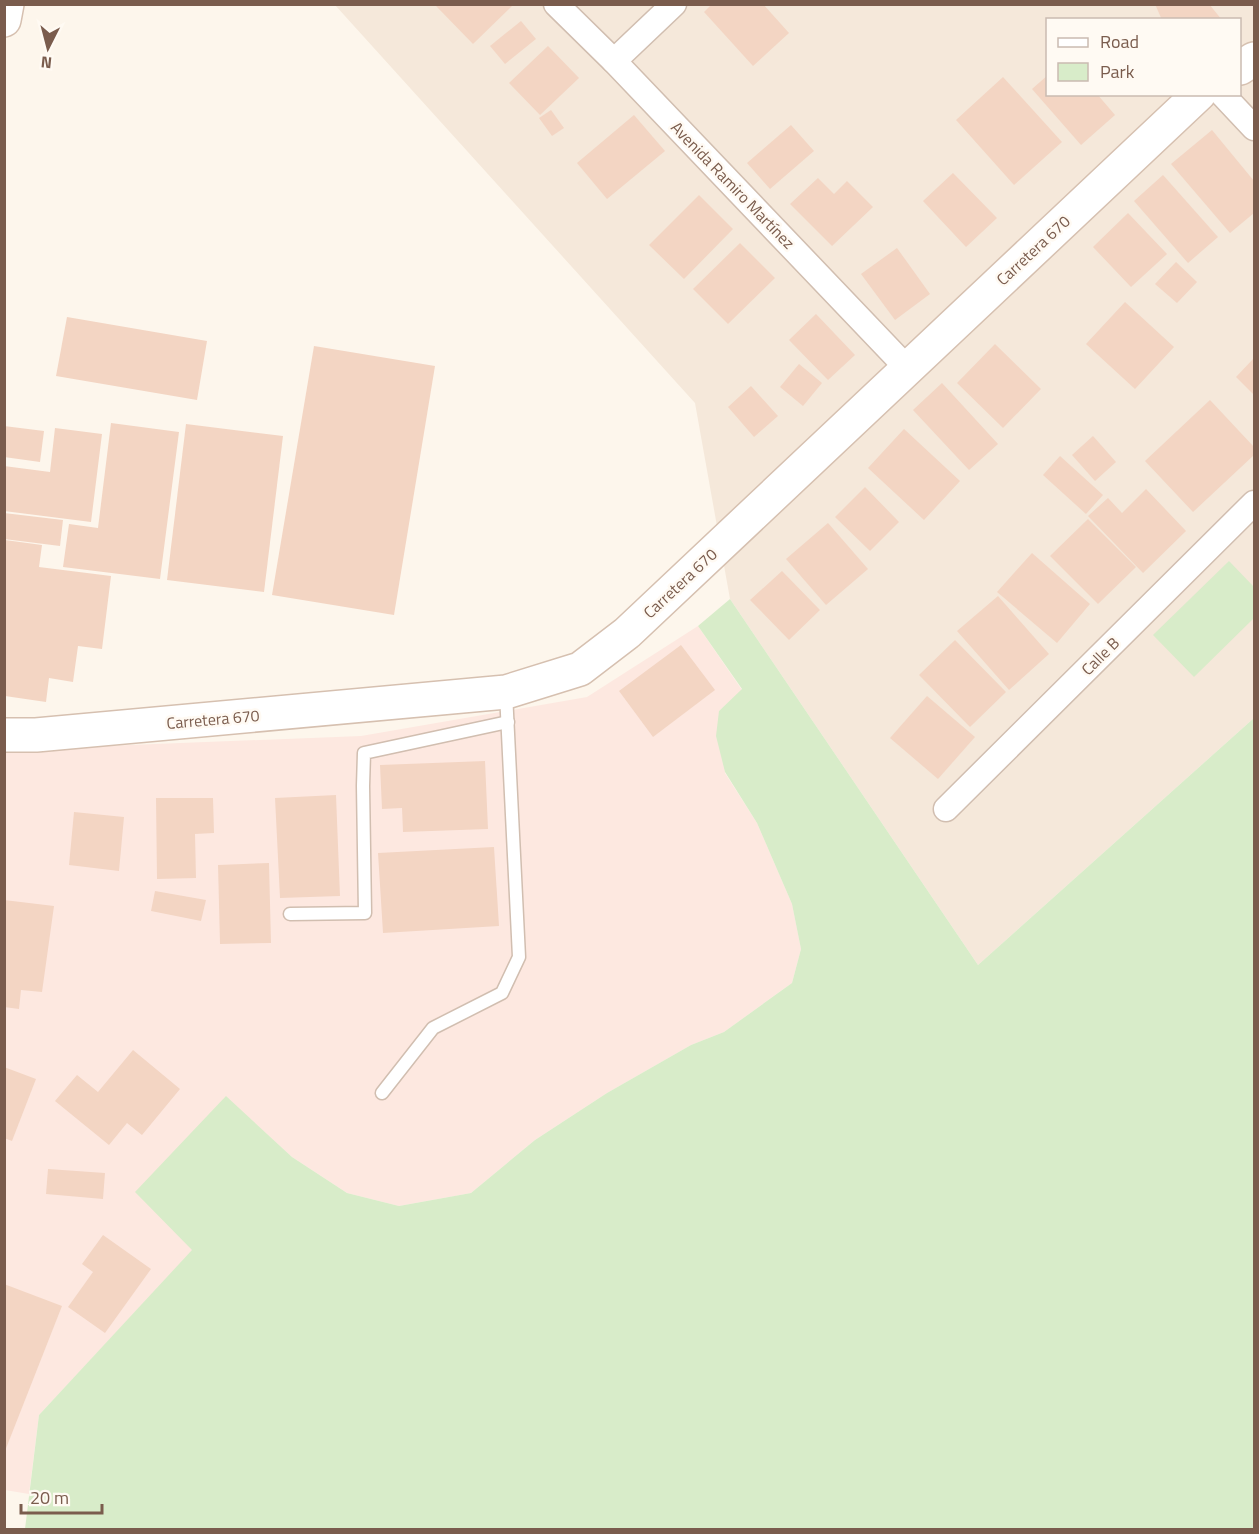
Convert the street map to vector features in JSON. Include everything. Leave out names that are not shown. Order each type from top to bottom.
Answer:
[{"type":"street","points":[[4,20],[7,4]]},
{"type":"street","name":"Avenida Ramiro Martínez","points":[[555,4],[614,61],[907,368]]},
{"type":"street","points":[[614,61],[674,4]]},
{"type":"street","points":[[1241,67],[1254,59]]},
{"type":"street","name":"Carretera 670","points":[[4,735],[507,707],[580,669],[627,633],[1197,96]]},
{"type":"street","points":[[1224,96],[1254,128]]},
{"type":"street","name":"Calle B","points":[[946,809],[1254,503]]},
{"type":"lane","points":[[290,914],[365,913],[364,753],[507,707],[519,957],[502,993],[433,1028],[382,1093]]},
{"type":"shaded area","points":[[335,5],[1254,5],[1254,718],[978,965],[730,599],[695,403]]},
{"type":"shaded area","points":[[698,626],[742,690],[719,711],[725,773],[757,823],[792,904],[801,949],[792,983],[724,1032],[691,1045],[607,1093],[535,1140],[471,1193],[399,1206],[347,1193],[292,1157],[226,1097],[193,1250],[39,1415],[29,1494],[5,1490],[4,750],[361,736],[587,697]]},
{"type":"green space","points":[[1229,561],[1254,587],[1254,618],[1194,677],[1153,635]]},
{"type":"green space","points":[[730,599],[978,965],[1254,718],[1254,1529],[25,1529],[39,1415],[192,1250],[135,1192],[226,1096],[292,1157],[347,1193],[399,1206],[471,1193],[535,1140],[607,1093],[691,1045],[724,1032],[792,983],[801,949],[792,904],[757,823],[725,772],[716,736],[719,711],[742,689],[698,626]]},
{"type":"building","points":[[712,4],[763,4],[789,33],[753,66],[704,12]]},
{"type":"building","points":[[1155,4],[1209,4],[1220,18],[1161,18]]},
{"type":"building","points":[[437,5],[513,5],[473,44]]},
{"type":"building","points":[[521,21],[536,39],[505,64],[490,46]]},
{"type":"building","points":[[548,46],[579,78],[540,115],[509,83]]},
{"type":"building","points":[[1003,77],[1062,142],[1014,185],[956,120]]},
{"type":"building","points":[[1046,77],[1046,96],[1099,96],[1115,115],[1081,145],[1032,89]]},
{"type":"building","points":[[551,110],[564,128],[552,136],[539,118]]},
{"type":"building","points":[[634,115],[665,151],[607,199],[577,163]]},
{"type":"building","points":[[791,125],[814,151],[770,189],[747,163]]},
{"type":"building","points":[[1212,130],[1254,181],[1254,213],[1230,233],[1171,164]]},
{"type":"building","points":[[953,173],[997,218],[966,247],[923,201]]},
{"type":"building","points":[[1163,175],[1218,237],[1188,263],[1134,201]]},
{"type":"building","points":[[818,178],[834,194],[847,181],[873,207],[832,246],[790,204]]},
{"type":"building","points":[[699,195],[733,229],[684,279],[649,245]]},
{"type":"building","points":[[1128,213],[1167,254],[1131,287],[1093,247]]},
{"type":"building","points":[[740,243],[775,278],[728,324],[693,289]]},
{"type":"building","points":[[897,248],[930,294],[895,320],[861,274]]},
{"type":"building","points":[[1176,262],[1197,282],[1177,303],[1155,284]]},
{"type":"building","points":[[1125,302],[1174,347],[1135,389],[1086,344]]},
{"type":"building","points":[[816,314],[855,355],[828,380],[789,340]]},
{"type":"building","points":[[67,317],[207,341],[197,400],[56,376]]},
{"type":"building","points":[[995,344],[1041,389],[1003,428],[957,383]]},
{"type":"building","points":[[314,346],[435,366],[394,615],[272,595]]},
{"type":"building","points":[[1254,358],[1254,395],[1236,377]]},
{"type":"building","points":[[799,364],[822,383],[803,406],[780,387]]},
{"type":"building","points":[[942,383],[998,444],[969,470],[913,410]]},
{"type":"building","points":[[751,386],[778,416],[754,437],[728,407]]},
{"type":"building","points":[[1210,400],[1254,447],[1254,455],[1193,512],[1145,461]]},
{"type":"building","points":[[111,423],[179,432],[160,579],[63,567],[69,524],[98,528]]},
{"type":"building","points":[[186,424],[283,436],[264,592],[167,580]]},
{"type":"building","points":[[4,426],[44,431],[40,462],[4,457]]},
{"type":"building","points":[[55,428],[102,434],[91,522],[4,511],[4,466],[50,472]]},
{"type":"building","points":[[904,429],[960,481],[924,520],[868,468]]},
{"type":"building","points":[[1093,436],[1116,462],[1095,481],[1072,455]]},
{"type":"building","points":[[1060,456],[1103,495],[1086,514],[1043,475]]},
{"type":"building","points":[[865,487],[899,522],[870,551],[835,517]]},
{"type":"building","points":[[1146,489],[1186,531],[1143,573],[1088,516],[1108,498],[1122,513]]},
{"type":"building","points":[[4,513],[63,520],[60,546],[4,539]]},
{"type":"building","points":[[1088,519],[1136,567],[1098,604],[1050,556]]},
{"type":"building","points":[[828,523],[868,569],[826,605],[786,559]]},
{"type":"building","points":[[5,540],[42,545],[39,567],[111,576],[102,649],[78,646],[73,682],[49,678],[46,702],[5,696]]},
{"type":"building","points":[[1032,553],[1090,604],[1057,643],[997,592]]},
{"type":"building","points":[[782,571],[820,610],[789,640],[750,600]]},
{"type":"building","points":[[998,596],[1049,654],[1009,690],[957,631]]},
{"type":"building","points":[[955,640],[1006,692],[970,727],[919,675]]},
{"type":"building","points":[[681,645],[715,690],[653,737],[619,691]]},
{"type":"building","points":[[927,696],[975,737],[938,779],[890,738]]},
{"type":"building","points":[[485,761],[488,829],[403,832],[402,808],[382,809],[380,765]]},
{"type":"building","points":[[336,795],[340,896],[280,898],[275,798]]},
{"type":"building","points":[[156,798],[213,798],[214,833],[195,834],[196,878],[157,879]]},
{"type":"building","points":[[74,812],[124,817],[119,871],[69,865]]},
{"type":"building","points":[[494,847],[499,926],[383,933],[378,853]]},
{"type":"building","points":[[269,863],[271,943],[220,944],[218,865]]},
{"type":"building","points":[[155,891],[206,900],[201,921],[151,911]]},
{"type":"building","points":[[4,900],[54,906],[42,992],[21,990],[19,1009],[4,1007]]},
{"type":"building","points":[[133,1050],[180,1089],[142,1135],[127,1123],[109,1145],[55,1101],[77,1075],[98,1092]]},
{"type":"building","points":[[4,1067],[36,1079],[12,1141],[4,1138]]},
{"type":"building","points":[[48,1169],[105,1173],[103,1199],[46,1194]]},
{"type":"building","points":[[103,1235],[151,1269],[105,1333],[68,1307],[93,1272],[82,1264]]},
{"type":"building","points":[[4,1284],[62,1306],[5,1451],[4,1451]]}]
